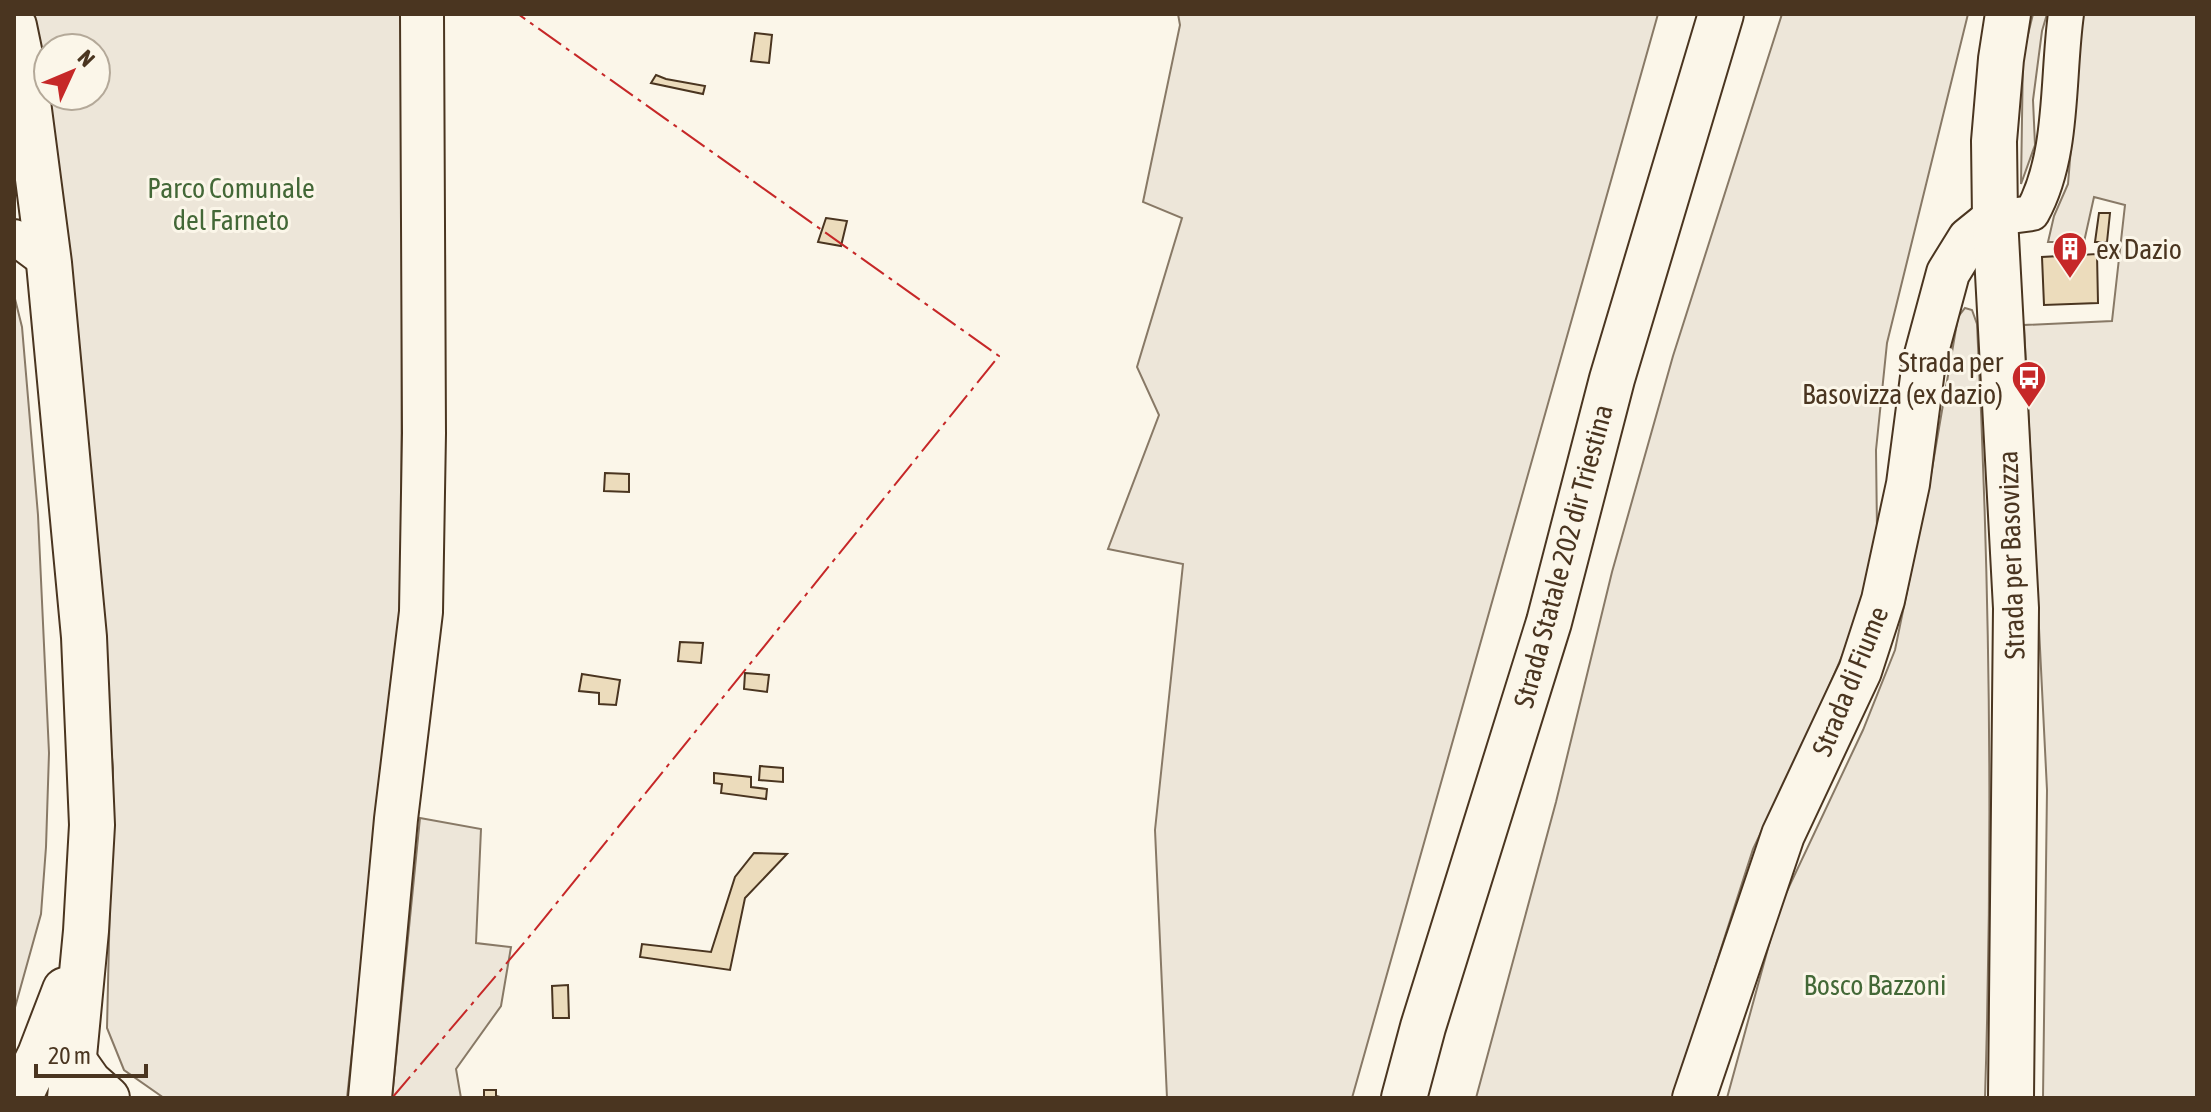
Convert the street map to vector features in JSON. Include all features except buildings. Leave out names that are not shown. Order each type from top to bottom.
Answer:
[{"type":"main road","name":"Strada Statale 202 dir Triestina","points":[[1405,1090],[1549,622],[1612,379],[1721,14]]},
{"type":"main road","name":"Strada per Basovizza","points":[[2008,14],[1994,141],[1995,218],[2016,608],[2011,1098]]},
{"type":"main road","points":[[14,26],[25,79],[49,263],[84,637],[92,825],[86,931],[71,1078]]},
{"type":"main road","points":[[19,1098],[40,1055],[86,931]]},
{"type":"street","points":[[370,1098],[396,819],[421,612],[424,433],[422,14]]},
{"type":"street","points":[[1995,218],[2032,213],[2044,192],[2057,108],[2066,14]]},
{"type":"street","name":"Strada di Fiume","points":[[1694,1098],[1783,835],[1860,671],[1883,600],[1908,484],[1924,362],[1948,273],[1969,239],[1995,218]]},
{"type":"street","points":[[14,237],[49,263]]},
{"type":"street","points":[[71,1078],[90,1082],[108,1098]]},
{"type":"green space","name":"Parco Comunale del Farneto","points":[[33,14],[403,14],[401,604],[347,1098],[164,1098],[124,1070],[107,1028],[113,768],[49,112],[112,112],[112,32],[36,32]]},
{"type":"green space","points":[[1178,14],[1658,14],[1352,1098],[1167,1098],[1155,830],[1183,564],[1108,549],[1159,415],[1137,367],[1182,218],[1143,202],[1180,25]]},
{"type":"green space","points":[[1782,14],[1968,14],[1887,343],[1876,450],[1877,529],[1864,590],[1849,640],[1753,849],[1673,1098],[1476,1098],[1556,802],[1612,572],[1673,356]]},
{"type":"green space","points":[[2033,14],[2047,14],[2033,100],[2035,145],[2021,184],[2023,55]]},
{"type":"green space","points":[[2082,14],[2197,14],[2197,1098],[2043,1098],[2047,790],[2024,325],[2112,321],[2125,205],[2094,197],[2084,242],[2048,242],[2054,216],[2068,184]]},
{"type":"green space","points":[[14,295],[22,327],[38,515],[49,753],[41,914],[14,1011]]},
{"type":"green space","name":"Bosco Bazzoni","points":[[1965,308],[1972,310],[1977,324],[1985,518],[1989,904],[1985,1098],[1727,1098],[1779,908],[1863,730],[1895,650],[1932,469],[1958,317]]},
{"type":"green space","points":[[420,818],[481,829],[476,943],[511,947],[501,1006],[456,1069],[461,1098],[392,1098]]},
{"type":"power","points":[[392,1098],[534,931],[999,356],[518,14]]},
{"type":"place","name":"ex Dazio","points":[[2070,280]]},
{"type":"place","name":"Strada per Basovizza (ex dazio)","points":[[2029,409]]}]
